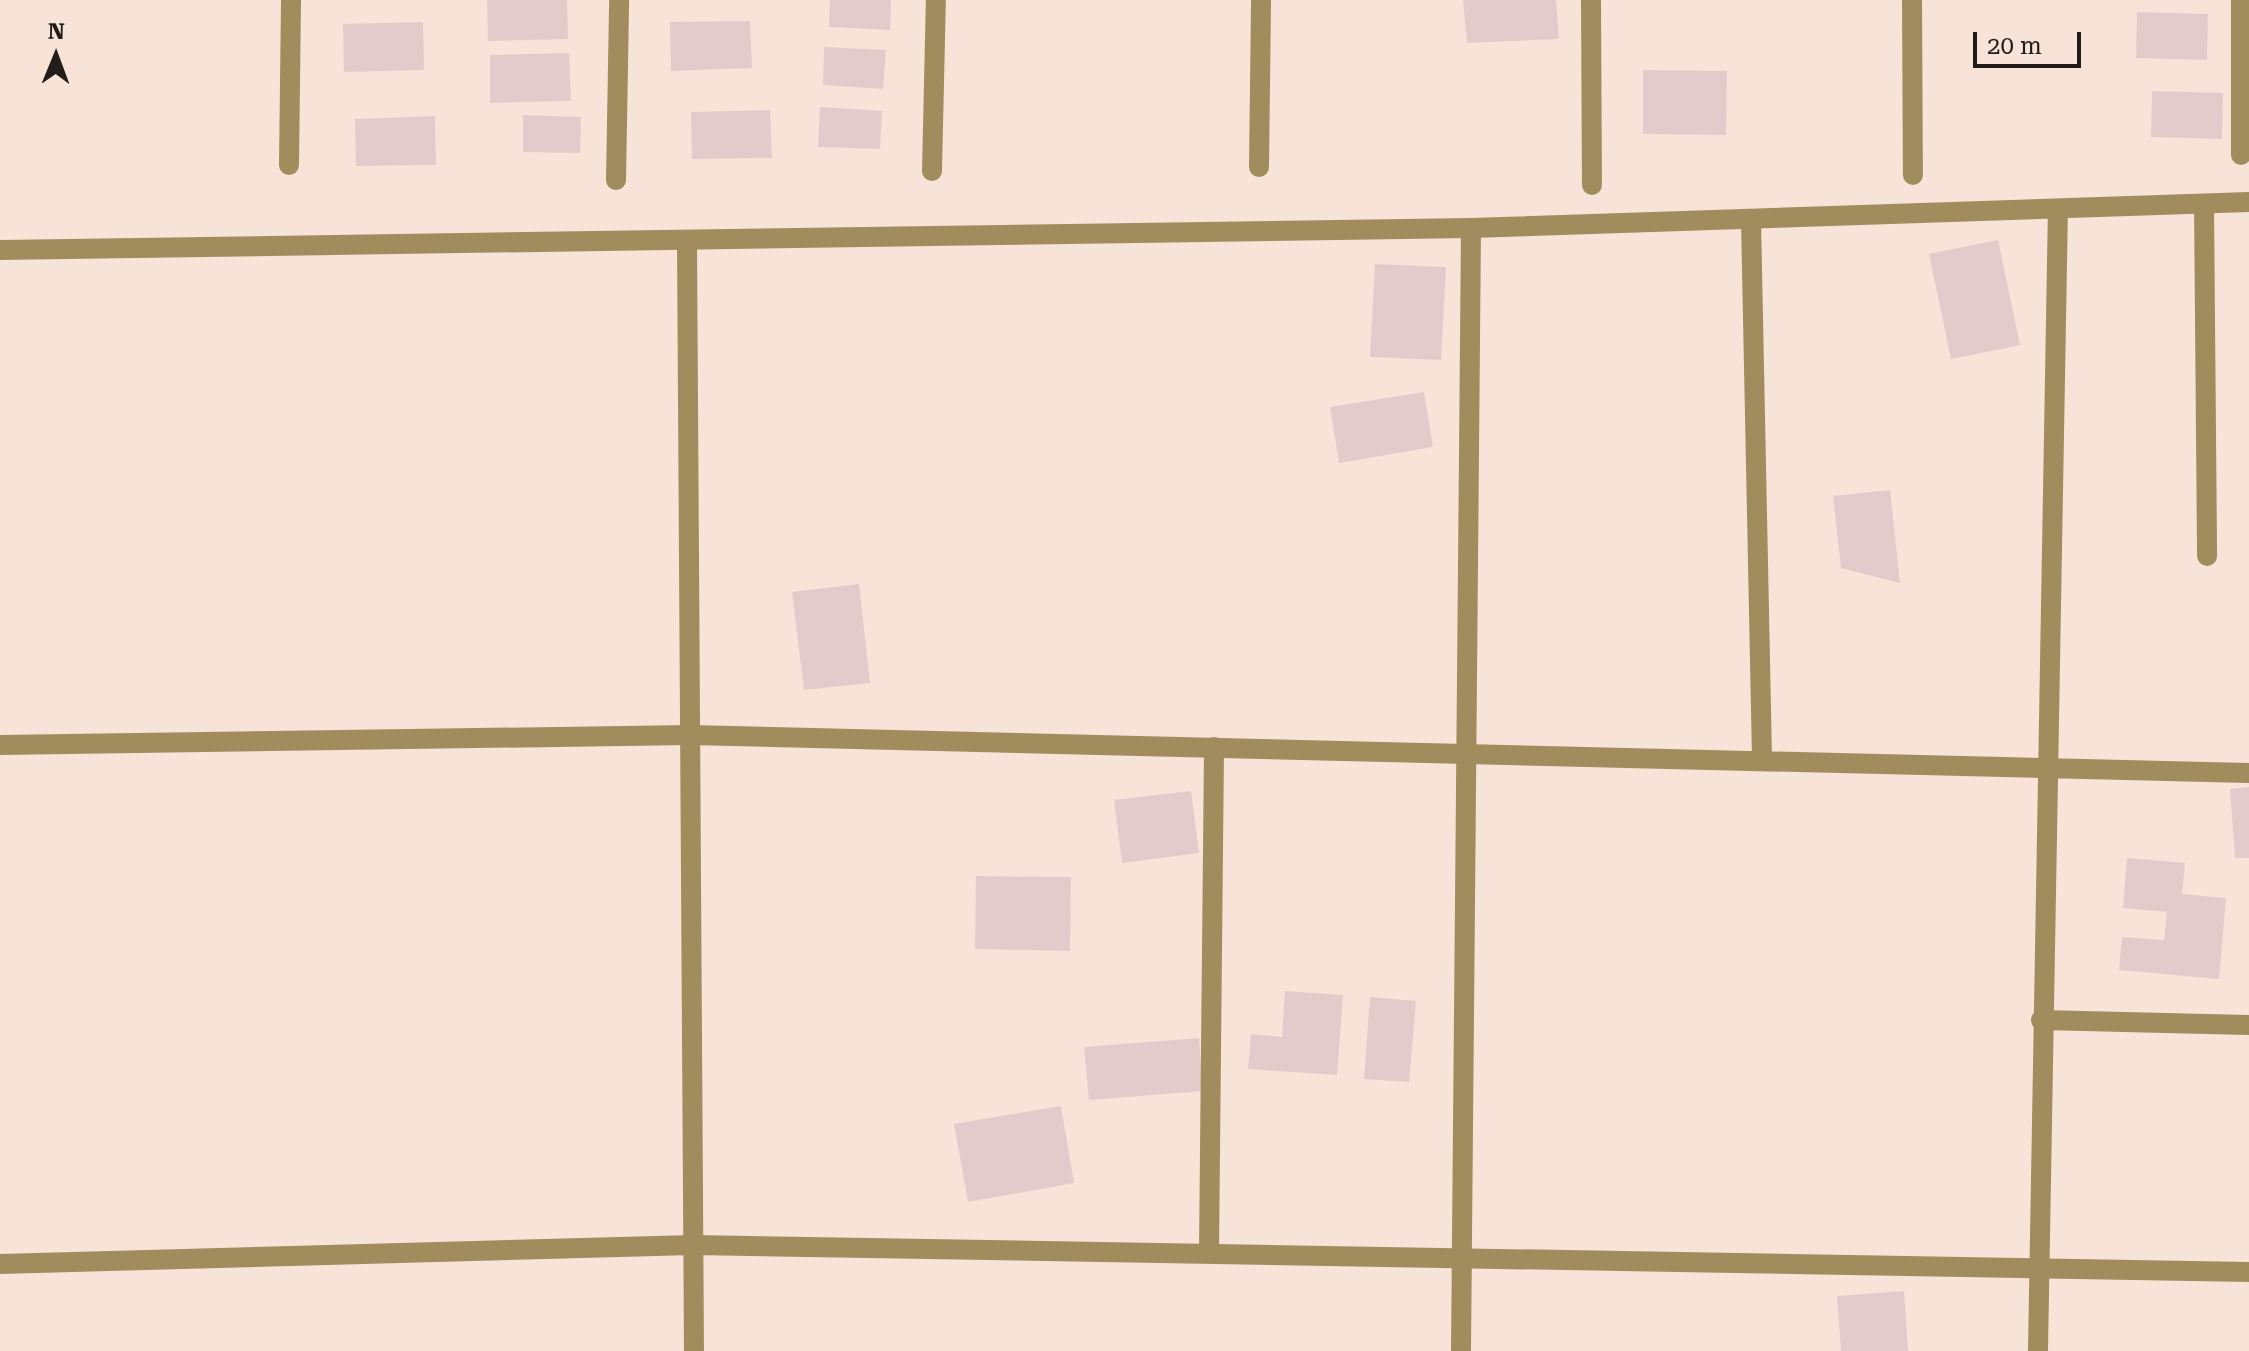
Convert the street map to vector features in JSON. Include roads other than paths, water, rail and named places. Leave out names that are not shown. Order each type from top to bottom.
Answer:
[{"type":"street","points":[[289,165],[291,0]]},
{"type":"street","points":[[616,180],[619,0]]},
{"type":"street","points":[[932,171],[936,0]]},
{"type":"street","points":[[1259,167],[1261,0]]},
{"type":"street","points":[[1591,0],[1592,185]]},
{"type":"street","points":[[1912,0],[1913,175]]},
{"type":"street","points":[[2241,0],[2241,155]]},
{"type":"street","points":[[0,250],[1471,228],[2249,202]]},
{"type":"street","points":[[2204,204],[2207,556]]},
{"type":"street","points":[[2038,1351],[2041,1020],[2058,210]]},
{"type":"street","points":[[1751,220],[1762,759]]},
{"type":"street","points":[[1461,1351],[1470,753],[1471,228]]},
{"type":"street","points":[[687,241],[694,1351]]},
{"type":"street","points":[[0,745],[690,735],[2046,764],[2249,773]]},
{"type":"street","points":[[1209,1252],[1214,747]]},
{"type":"street","points":[[2041,1020],[2249,1025]]},
{"type":"street","points":[[0,1264],[693,1245],[2249,1272]]}]
